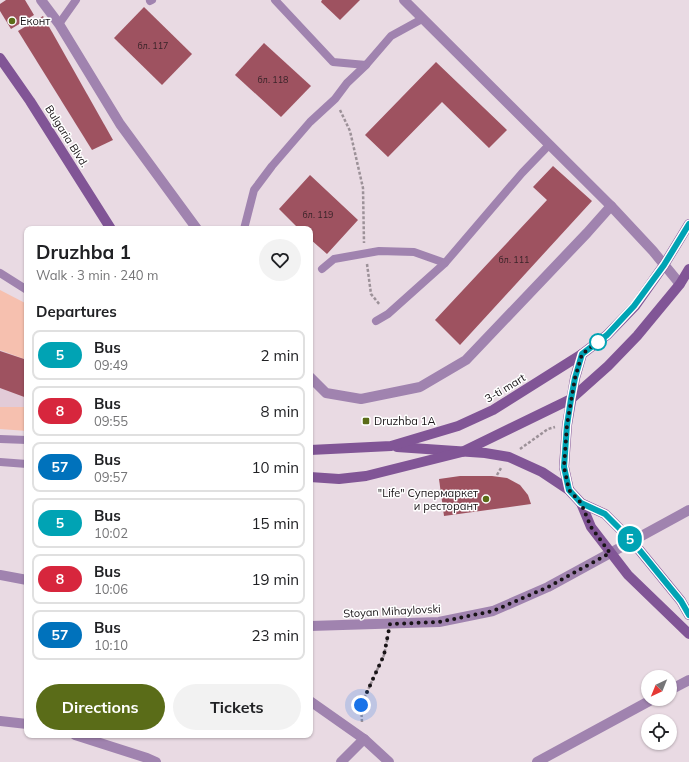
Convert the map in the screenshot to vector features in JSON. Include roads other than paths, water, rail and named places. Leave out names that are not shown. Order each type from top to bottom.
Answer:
[{"type":"street","points":[[41,0],[59,24],[120,124],[195,226]]},
{"type":"street","points":[[404,0],[549,146],[611,206],[653,251],[680,284]]},
{"type":"street","name":"Bulgaria Blvd.","points":[[0,58],[30,101],[109,226]]},
{"type":"street","points":[[313,380],[326,393],[361,399],[420,387],[466,360],[611,206]]},
{"type":"street","name":"3-ti mart","points":[[391,446],[458,426],[493,410],[582,354],[607,335],[634,306],[664,265],[689,224]]},
{"type":"street","points":[[313,477],[339,479],[366,476],[462,452],[571,399],[608,366],[637,336],[680,284],[689,269]]},
{"type":"street","points":[[569,490],[564,467],[567,425],[575,378],[582,354]]},
{"type":"street","name":"3-ti mart","points":[[313,450],[391,446],[462,452]]},
{"type":"street","points":[[462,452],[485,453],[509,457],[542,472],[569,490],[581,503],[591,527],[628,575],[689,634]]},
{"type":"street","points":[[581,503],[605,514],[632,541],[681,601],[689,615]]},
{"type":"street","name":"Stoyan Mihaylovski","points":[[313,626],[439,622],[493,611],[548,587],[689,510]]},
{"type":"street","points":[[0,575],[24,579]]},
{"type":"street","points":[[677,686],[689,680]]},
{"type":"street","points":[[313,702],[364,739],[389,762]]},
{"type":"street","points":[[537,762],[641,706]]},
{"type":"street","points":[[0,721],[24,724]]},
{"type":"street","points":[[84,738],[156,762]]},
{"type":"street","points":[[341,762],[364,739]]},
{"type":"lane","points":[[59,24],[76,0]]},
{"type":"lane","points":[[275,0],[333,62],[366,65]]},
{"type":"lane","points":[[245,226],[254,190],[272,166],[310,122],[335,99],[347,83],[366,65],[391,36],[422,19]]},
{"type":"lane","points":[[376,321],[388,314],[445,263],[522,173],[549,146]]},
{"type":"lane","points":[[322,269],[334,259],[379,251],[414,252],[445,263]]},
{"type":"lane","points":[[0,273],[24,288]]},
{"type":"lane","points":[[0,439],[24,440]]},
{"type":"lane","points":[[0,462],[24,464]]},
{"type":"place","name":"Еконт","points":[[12,21]]},
{"type":"place","name":"Druzhba 1A","points":[[366,421]]},
{"type":"place","name":"\"Life\" Супермаркет и ресторант","points":[[486,499]]}]
